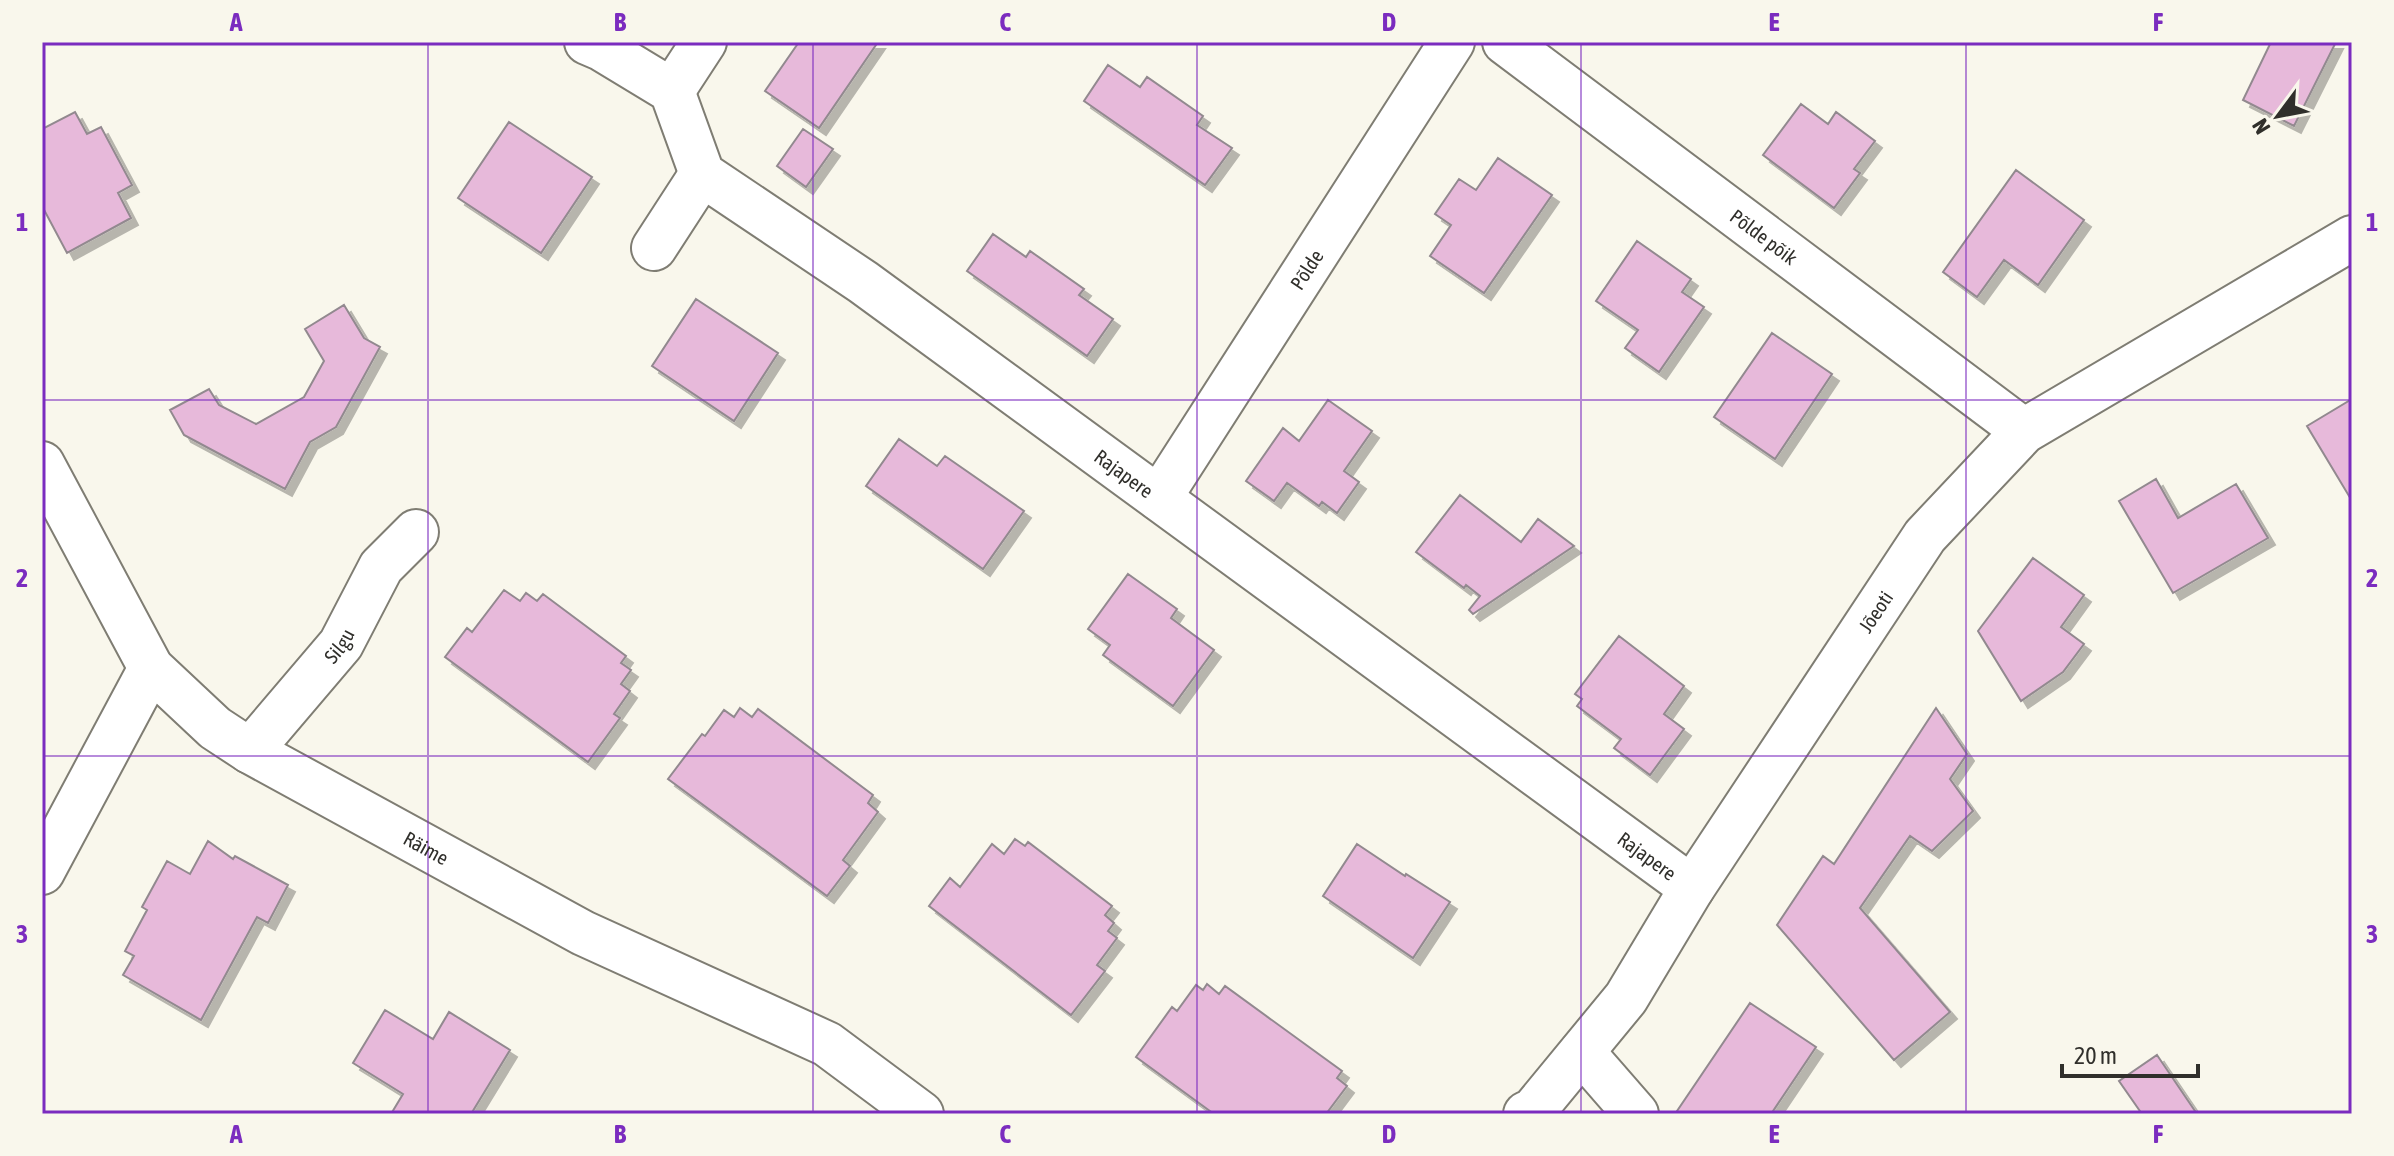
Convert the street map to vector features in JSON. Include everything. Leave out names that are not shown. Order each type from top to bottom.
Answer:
[{"type":"street","points":[[587,42],[672,91],[702,174],[654,248]]},
{"type":"street","points":[[672,91],[704,42]]},
{"type":"street","name":"Põlde","points":[[1159,498],[1452,42]]},
{"type":"street","name":"Põlde põik","points":[[1505,42],[2024,431]]},
{"type":"street","name":"Rajapere","points":[[702,174],[863,282],[1692,888]]},
{"type":"street","name":"Jõeoti","points":[[1526,1114],[1533,1111],[1626,998],[1692,888],[1925,536],[2024,431],[2352,238]]},
{"type":"street","name":"Räime","points":[[42,464],[151,668],[215,728],[250,751],[583,933],[827,1044],[921,1114]]},
{"type":"street","name":"Silgu","points":[[250,751],[341,644],[381,567],[416,532]]},
{"type":"street","points":[[42,872],[151,668]]},
{"type":"street","points":[[1582,1052],[1636,1114]]},
{"type":"building","points":[[799,42],[878,42],[819,128],[765,91]]},
{"type":"building","points":[[2271,42],[2336,42],[2294,126],[2243,100]]},
{"type":"building","points":[[1108,65],[1140,87],[1147,77],[1203,116],[1197,125],[1232,148],[1205,185],[1084,101]]},
{"type":"building","points":[[1801,104],[1828,124],[1836,112],[1875,141],[1854,169],[1860,173],[1834,208],[1763,155]]},
{"type":"building","points":[[75,112],[87,134],[101,127],[132,185],[118,193],[131,218],[67,253],[42,206],[42,129]]},
{"type":"building","points":[[509,122],[592,177],[541,253],[458,198]]},
{"type":"building","points":[[803,129],[833,149],[806,187],[777,166]]},
{"type":"building","points":[[1498,158],[1552,195],[1484,293],[1430,256],[1451,225],[1435,214],[1459,179],[1476,190]]},
{"type":"building","points":[[2016,170],[2084,220],[2038,285],[2004,260],[1977,297],[1943,272]]},
{"type":"building","points":[[993,234],[1026,257],[1030,251],[1084,289],[1079,295],[1113,319],[1087,356],[967,271]]},
{"type":"building","points":[[1637,241],[1691,279],[1682,292],[1704,307],[1659,372],[1625,348],[1638,330],[1596,301]]},
{"type":"building","points":[[696,299],[778,353],[734,421],[652,366]]},
{"type":"building","points":[[344,305],[364,338],[380,347],[336,427],[310,442],[285,489],[184,435],[170,410],[209,389],[219,405],[256,424],[304,397],[324,361],[305,329]]},
{"type":"building","points":[[1772,333],[1832,374],[1775,459],[1714,417]]},
{"type":"building","points":[[2352,399],[2352,501],[2307,426]]},
{"type":"building","points":[[1328,400],[1372,431],[1344,471],[1359,482],[1337,513],[1322,502],[1319,506],[1287,483],[1274,501],[1246,481],[1283,428],[1299,441]]},
{"type":"building","points":[[899,439],[937,466],[945,456],[1024,511],[983,569],[866,486]]},
{"type":"building","points":[[2156,479],[2178,518],[2236,484],[2268,538],[2173,593],[2119,501]]},
{"type":"building","points":[[1460,495],[1521,542],[1538,519],[1574,546],[1473,614],[1469,610],[1480,596],[1466,585],[1464,588],[1416,552]]},
{"type":"building","points":[[2033,558],[2084,595],[2061,627],[2084,644],[2063,672],[2021,701],[1978,631]]},
{"type":"building","points":[[1128,574],[1177,609],[1171,618],[1214,650],[1173,706],[1103,655],[1110,645],[1088,629]]},
{"type":"building","points":[[504,590],[520,601],[526,593],[537,601],[543,594],[626,656],[621,663],[631,670],[621,684],[630,691],[614,714],[620,718],[588,762],[445,657],[467,628],[472,632]]},
{"type":"building","points":[[1619,636],[1684,686],[1664,714],[1684,729],[1650,775],[1614,748],[1621,739],[1577,706],[1582,699],[1575,694]]},
{"type":"building","points":[[740,708],[752,717],[758,709],[873,795],[868,803],[878,812],[843,860],[850,866],[827,896],[668,779],[724,710],[734,717]]},
{"type":"building","points":[[1936,708],[1967,754],[1950,779],[1973,811],[1932,851],[1910,836],[1860,908],[1950,1012],[1894,1060],[1777,925],[1823,856],[1834,864]]},
{"type":"building","points":[[1015,839],[1025,846],[1028,842],[1112,906],[1105,915],[1114,923],[1108,931],[1117,938],[1097,965],[1105,971],[1071,1015],[929,906],[950,878],[960,887],[992,844],[1004,854]]},
{"type":"building","points":[[208,841],[233,859],[235,856],[288,885],[268,923],[257,917],[201,1020],[123,975],[134,956],[125,951],[147,910],[142,907],[167,861],[190,874]]},
{"type":"building","points":[[1357,844],[1450,902],[1413,958],[1323,896]]},
{"type":"building","points":[[1207,984],[1219,994],[1225,986],[1342,1071],[1337,1078],[1347,1086],[1326,1114],[1214,1114],[1136,1057],[1172,1007],[1177,1011],[1196,985],[1203,990]]},
{"type":"building","points":[[1750,1003],[1816,1047],[1771,1114],[1675,1114]]},
{"type":"building","points":[[385,1010],[433,1039],[449,1012],[510,1050],[471,1114],[391,1114],[403,1094],[353,1063]]},
{"type":"building","points":[[2157,1055],[2197,1114],[2142,1114],[2119,1081]]}]
